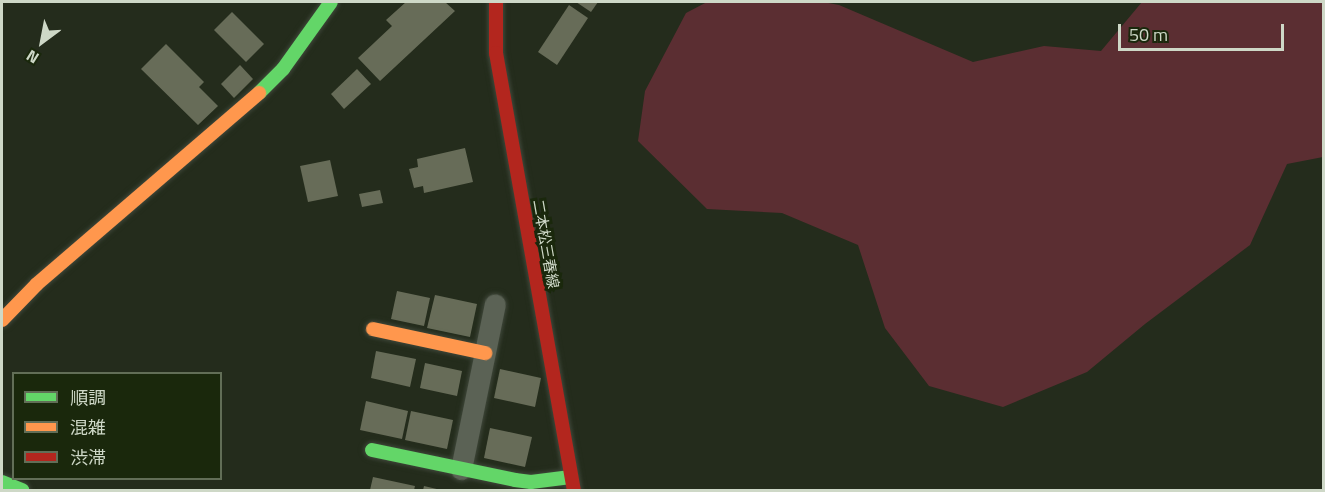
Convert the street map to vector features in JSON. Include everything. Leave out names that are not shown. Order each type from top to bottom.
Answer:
[{"type":"street","points":[[2,320],[37,284],[247,104],[283,69],[332,2]]},
{"type":"street","name":"二本松三春線","points":[[496,2],[496,53],[573,484]]},
{"type":"street","points":[[461,469],[495,304]]},
{"type":"street","points":[[373,329],[485,353]]},
{"type":"street","points":[[372,450],[531,482],[573,484]]},
{"type":"street","points":[[2,482],[22,490]]},
{"type":"shaded area","points":[[707,2],[823,2],[839,5],[973,62],[1044,46],[1101,51],[1142,2],[1323,2],[1323,157],[1287,164],[1250,245],[1145,324],[1087,372],[1003,407],[929,386],[885,328],[858,245],[782,213],[707,209],[638,141],[645,91],[686,13]]},
{"type":"building","points":[[406,2],[445,2],[455,11],[380,81],[358,58],[392,26],[386,20]]},
{"type":"building","points":[[576,2],[598,2],[591,12]]},
{"type":"building","points":[[569,5],[588,18],[557,65],[538,52]]},
{"type":"building","points":[[232,12],[264,44],[246,62],[214,30]]},
{"type":"building","points":[[166,44],[204,82],[199,87],[218,106],[198,125],[141,69]]},
{"type":"building","points":[[240,65],[253,79],[234,98],[221,84]]},
{"type":"building","points":[[357,69],[371,84],[344,109],[331,94]]},
{"type":"building","points":[[465,148],[473,182],[424,193],[423,186],[414,188],[409,169],[418,167],[417,159]]},
{"type":"building","points":[[330,160],[338,196],[308,202],[300,166]]},
{"type":"building","points":[[380,190],[383,203],[362,207],[359,194]]},
{"type":"building","points":[[397,291],[430,298],[424,326],[391,319]]},
{"type":"building","points":[[435,295],[477,304],[470,337],[427,328]]},
{"type":"building","points":[[376,351],[416,359],[410,387],[371,378]]},
{"type":"building","points":[[425,363],[462,371],[457,396],[420,388]]},
{"type":"building","points":[[500,369],[541,378],[535,407],[494,398]]},
{"type":"building","points":[[366,401],[408,411],[402,439],[360,430]]},
{"type":"building","points":[[411,411],[453,420],[447,449],[405,440]]},
{"type":"building","points":[[490,428],[532,437],[525,467],[484,458]]},
{"type":"building","points":[[373,477],[415,486],[414,490],[370,490]]},
{"type":"building","points":[[424,486],[441,490],[423,490]]},
{"type":"traffic: fast","points":[[259,93],[283,69],[331,2]]},
{"type":"traffic: fast","points":[[372,450],[515,480],[531,482],[571,477]]},
{"type":"traffic: fast","points":[[2,482],[22,490]]},
{"type":"traffic: slow","points":[[2,320],[37,284],[259,93]]},
{"type":"traffic: slow","points":[[373,329],[485,353]]},
{"type":"traffic: jam","points":[[496,2],[496,53],[574,490]]}]
